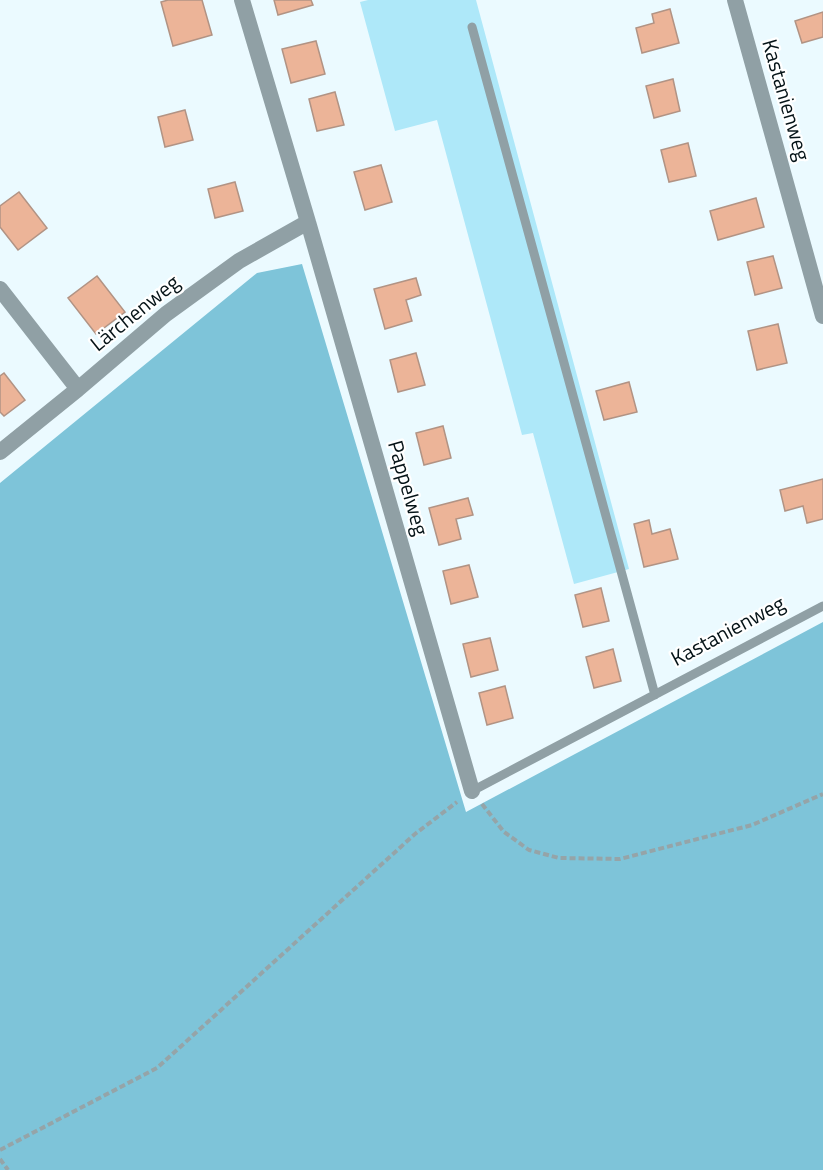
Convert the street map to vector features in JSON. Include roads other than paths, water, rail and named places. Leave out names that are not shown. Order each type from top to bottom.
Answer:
[{"type":"street","name":"Pappelweg","points":[[242,0],[472,791]]},
{"type":"street","name":"Kastanienweg","points":[[735,0],[823,316]]},
{"type":"street","name":"Lärchenweg","points":[[0,452],[166,314],[239,261],[308,222]]},
{"type":"street","points":[[0,289],[78,389]]},
{"type":"lane","points":[[472,27],[655,695],[472,791]]},
{"type":"lane","name":"Kastanienweg","points":[[655,695],[823,606]]}]
